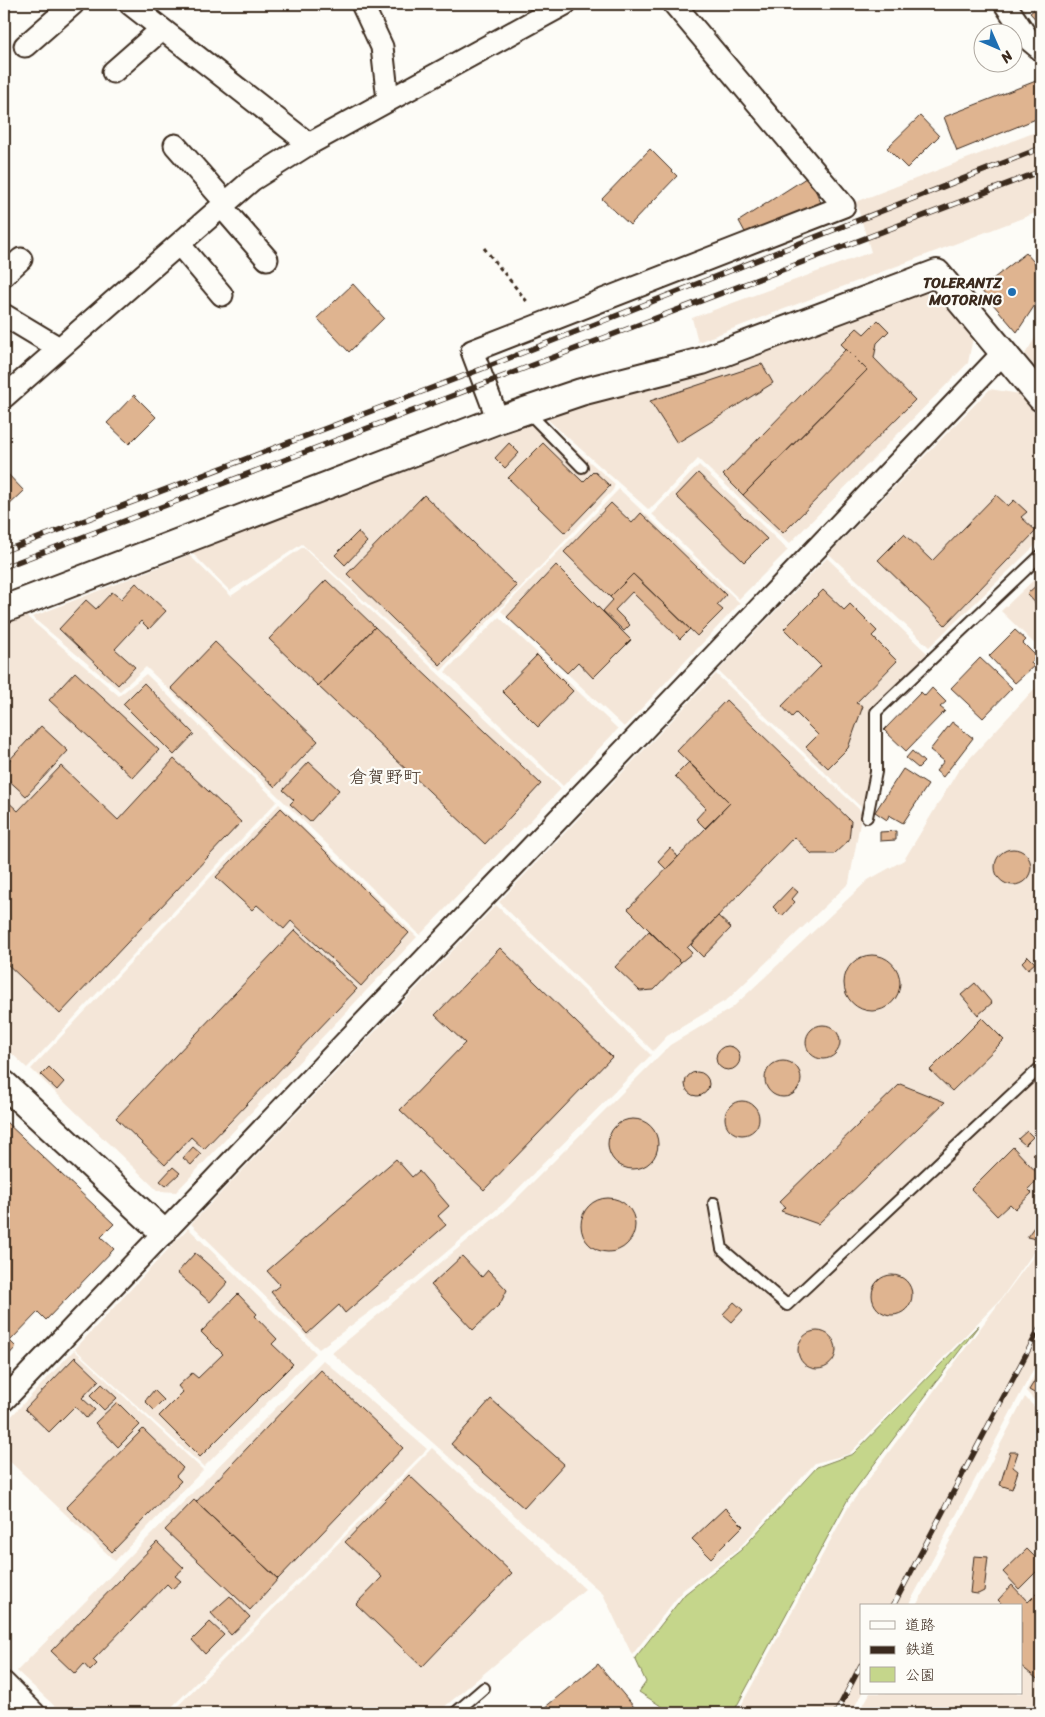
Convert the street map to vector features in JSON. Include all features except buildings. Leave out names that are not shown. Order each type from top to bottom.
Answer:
[{"type":"street","points":[[25,46],[73,4]]},
{"type":"street","points":[[130,4],[309,144]]},
{"type":"street","points":[[362,4],[382,47],[388,100]]},
{"type":"street","points":[[4,397],[252,180],[309,144],[565,4]]},
{"type":"street","points":[[498,420],[472,351],[844,206],[674,4]]},
{"type":"street","points":[[1004,4],[1029,40],[1041,50]]},
{"type":"street","points":[[113,72],[162,29]]},
{"type":"street","points":[[175,145],[267,259]]},
{"type":"street","points":[[179,244],[222,295]]},
{"type":"street","points":[[4,275],[21,259]]},
{"type":"street","points":[[4,609],[498,420],[581,392],[702,361],[937,273],[1041,398]]},
{"type":"street","points":[[4,314],[59,348]]},
{"type":"street","points":[[4,1400],[1004,352]]},
{"type":"street","points":[[4,1084],[163,1232]]},
{"type":"street","points":[[4,1684],[34,1713]]},
{"type":"lane","points":[[526,410],[582,467]]},
{"type":"lane","points":[[867,817],[876,772],[876,712],[1041,555]]},
{"type":"lane","points":[[714,1203],[722,1249],[787,1305],[1041,1067]]},
{"type":"lane","points":[[455,1713],[484,1688]]},
{"type":"path","points":[[484,248],[534,310],[540,324]]},
{"type":"shaded area","points":[[1041,130],[1041,211],[698,342],[692,318],[871,252],[856,202]]},
{"type":"shaded area","points":[[921,292],[944,302],[973,337],[968,363],[789,544],[698,459],[649,510],[546,418]]},
{"type":"shaded area","points":[[1041,329],[1041,375],[1025,354]]},
{"type":"shaded area","points":[[990,389],[1020,394],[1041,422],[1041,540],[929,647],[829,554]]},
{"type":"shaded area","points":[[542,420],[615,484],[613,490],[441,671],[302,544],[230,591],[191,552]]},
{"type":"shaded area","points":[[699,465],[788,550],[739,599],[652,514]]},
{"type":"shaded area","points":[[619,489],[740,603],[624,727],[501,611]]},
{"type":"shaded area","points":[[303,547],[561,789],[420,935],[146,667],[120,691],[32,617],[189,555],[231,596]]},
{"type":"shaded area","points":[[827,558],[927,653],[871,711],[870,773],[862,808],[718,671]]},
{"type":"shaded area","points":[[1041,573],[1041,650],[1001,611]]},
{"type":"shaded area","points":[[25,615],[119,696],[146,674],[277,801],[27,1068],[4,1046],[4,623]]},
{"type":"shaded area","points":[[499,617],[618,729],[563,786],[445,672]]},
{"type":"shaded area","points":[[716,674],[862,812],[849,883],[728,999],[667,1036],[653,1051],[499,902]]},
{"type":"shaded area","points":[[1038,685],[1041,689],[1041,1242],[1001,1299],[849,1454],[815,1463],[739,1548],[683,1590],[632,1655],[603,1594],[332,1353],[509,1206],[670,1045],[732,1008],[868,880],[904,860],[958,771]]},
{"type":"shaded area","points":[[279,804],[417,937],[176,1192],[158,1191],[31,1069]]},
{"type":"shaded area","points":[[496,905],[651,1055],[504,1203],[416,1278],[319,1349],[191,1224]]},
{"type":"shaded area","points":[[188,1228],[316,1353],[204,1467],[75,1349]]},
{"type":"shaded area","points":[[1041,1246],[1041,1355],[909,1604],[860,1604],[861,1694],[851,1713],[737,1713],[849,1506]]},
{"type":"shaded area","points":[[74,1350],[203,1470],[115,1561],[4,1456],[4,1424]]},
{"type":"shaded area","points":[[323,1360],[427,1449],[166,1713],[62,1713],[17,1671]]},
{"type":"shaded area","points":[[1041,1362],[1041,1408],[1026,1391]]},
{"type":"shaded area","points":[[1025,1397],[1041,1414],[1041,1713],[859,1713],[869,1694],[1022,1694],[1022,1604],[917,1604]]},
{"type":"shaded area","points":[[432,1448],[585,1589],[437,1713],[171,1713]]},
{"type":"green space","points":[[979,1325],[848,1499],[733,1713],[672,1713],[639,1692],[646,1682],[635,1658],[685,1594],[741,1550],[817,1467],[853,1454]]},
{"type":"railway","points":[[4,551],[479,370],[1041,148]]},
{"type":"railway","points":[[4,567],[1041,171]]},
{"type":"railway","points":[[894,1604],[1041,1326]]},
{"type":"railway","points":[[836,1713],[860,1667]]},
{"type":"place","name":"TOLERANTZ MOTORING","points":[[1012,292]]},
{"type":"district","name":"倉賀野町","points":[[385,777]]}]
